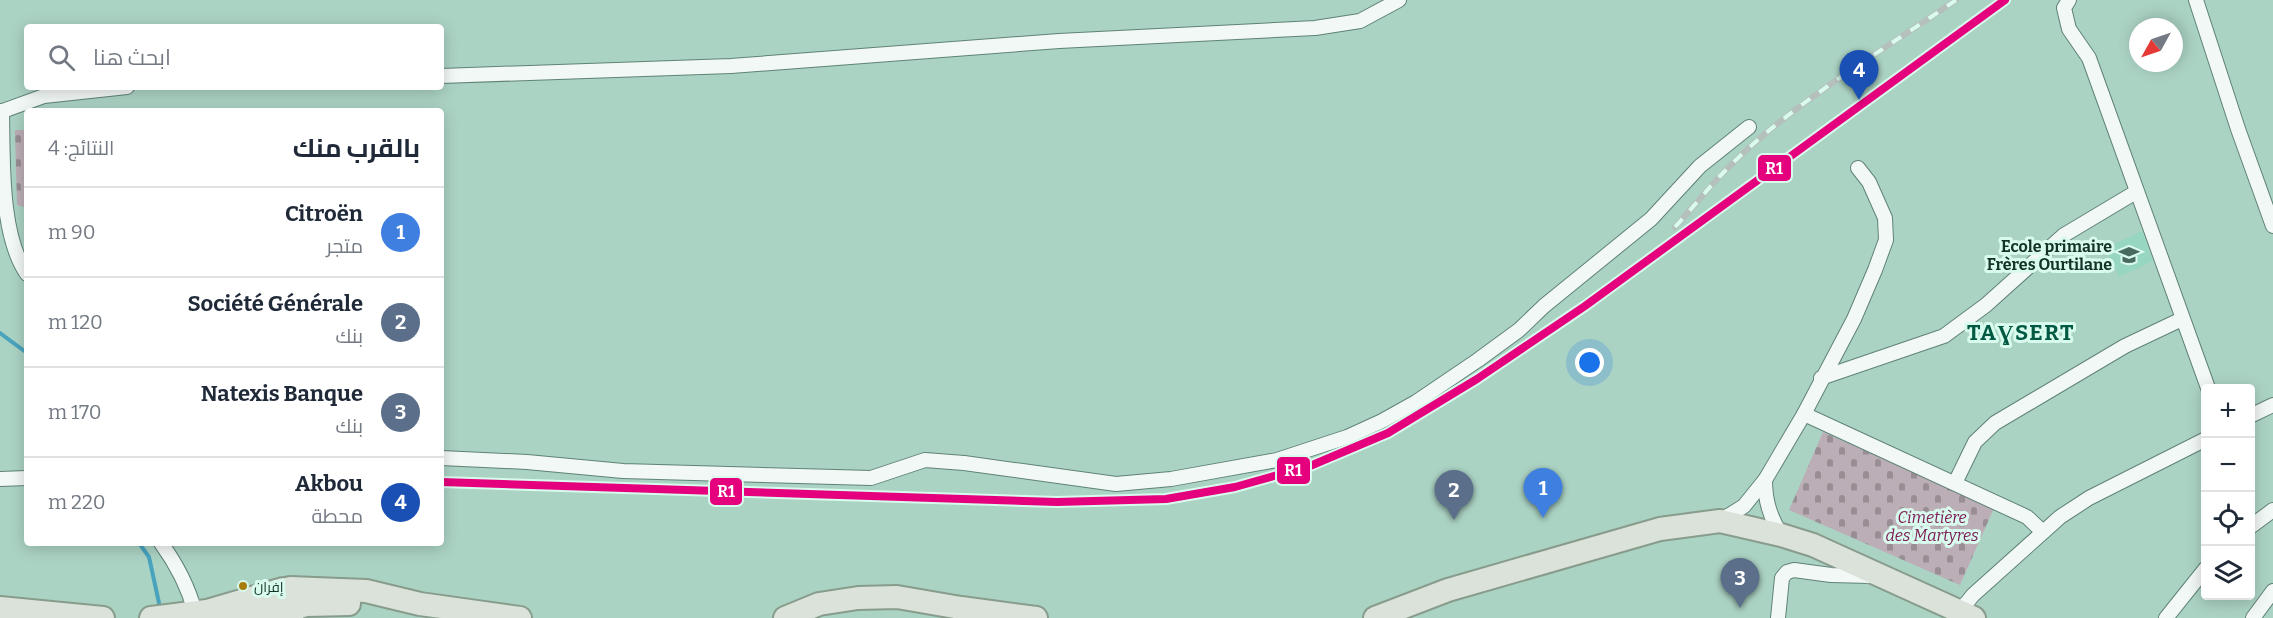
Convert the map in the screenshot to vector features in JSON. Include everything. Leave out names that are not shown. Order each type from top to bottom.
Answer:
[{"type":"main road","points":[[1375,618],[1448,590],[1660,529],[1720,521],[1813,545],[1967,615]]},
{"type":"main road","points":[[785,618],[819,604],[858,598],[897,597],[934,611],[1036,618]]},
{"type":"main road","points":[[151,618],[193,612],[326,604],[420,604],[520,618]]},
{"type":"main road","points":[[237,618],[293,605]]},
{"type":"main road","points":[[0,608],[103,618]]},
{"type":"main road","points":[[193,612],[264,613]]},
{"type":"street","points":[[444,76],[731,66],[1059,41],[1315,28],[1360,21],[1399,0]]},
{"type":"street","points":[[2068,0],[2064,8],[2069,29],[2089,58],[2206,384]]},
{"type":"street","points":[[2196,0],[2238,129],[2273,226]]},
{"type":"street","points":[[24,269],[16,256],[3,207],[1,111],[44,96],[99,90]]},
{"type":"street","points":[[444,458],[527,462],[623,471],[871,478],[925,460],[964,463],[1116,484],[1171,479],[1278,460],[1347,437],[1382,421],[1416,402],[1478,360],[1519,330],[1544,306],[1651,219],[1700,166],[1749,126]]},
{"type":"street","points":[[1720,521],[1744,506],[1765,480],[1804,414],[1854,319],[1886,240],[1885,218],[1869,182],[1858,168]]},
{"type":"street","points":[[1821,378],[1944,336],[1986,305],[2064,235],[2136,192]]},
{"type":"street","points":[[1955,483],[1975,442],[1995,423],[2125,346],[2182,319]]},
{"type":"street","points":[[2255,414],[2273,405]]},
{"type":"street","points":[[1804,414],[2027,517],[2043,532]]},
{"type":"street","points":[[1967,615],[1972,595],[2060,518],[2089,498],[2201,441]]},
{"type":"street","points":[[0,479],[24,478]]},
{"type":"street","points":[[1765,480],[1766,500],[1771,519],[1781,535]]},
{"type":"street","points":[[2255,523],[2273,510]]},
{"type":"street","points":[[163,546],[177,564],[184,579],[193,612]]},
{"type":"street","points":[[1778,618],[1782,578],[1787,572],[1794,570],[1831,575],[1882,576]]},
{"type":"street","points":[[2166,618],[2201,573]]},
{"type":"street","points":[[2253,618],[2273,591]]},
{"type":"shaded area","name":"Ecole primaire Frères Ourtilane","points":[[2142,231],[2153,261],[2119,277],[2105,248]]},
{"type":"green space","points":[[15,130],[24,130],[24,207],[17,205]]},
{"type":"green space","name":"Cimetière des Martyres","points":[[1823,432],[1994,508],[1960,585],[1789,510]]},
{"type":"waterway","points":[[0,333],[24,351]]},
{"type":"waterway","points":[[141,546],[149,557],[159,603]]},
{"type":"railway","points":[[1675,227],[1724,172],[1776,125],[1835,81],[1956,0]]},
{"type":"transit line","name":"R1","points":[[444,482],[1057,502],[1166,499],[1235,487],[1310,466],[1388,433],[1477,379],[1585,306],[2005,0]]},
{"type":"place","name":"Akbou","points":[[1859,100]]},
{"type":"place","name":"Ecole primaire Frères Ourtilane","points":[[2129,255]]},
{"type":"place","name":"Citroën","points":[[1543,518]]},
{"type":"place","name":"Société Générale","points":[[1454,520]]},
{"type":"place","name":"إفران","points":[[243,586]]},
{"type":"place","name":"Natexis Banque","points":[[1740,608]]},
{"type":"district","name":"TAƔSERT","points":[[2021,332]]}]
